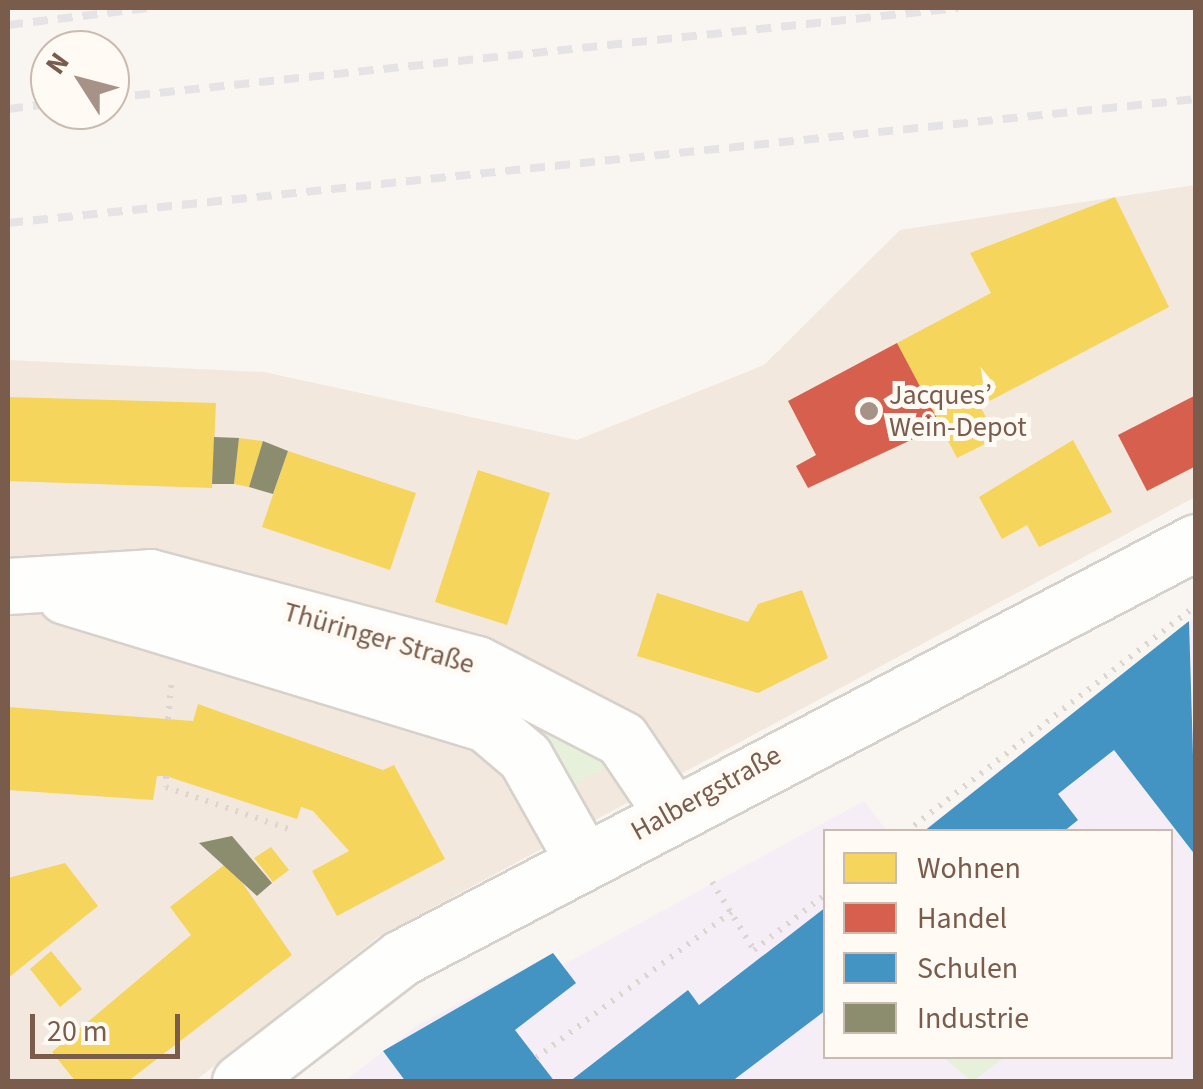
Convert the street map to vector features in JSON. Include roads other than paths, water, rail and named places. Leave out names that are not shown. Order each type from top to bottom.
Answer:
[{"type":"street","name":"Halbergstraße","points":[[240,1082],[400,958],[672,812],[1196,542]]},
{"type":"street","name":"Thüringer Straße","points":[[20,586],[150,577],[477,664],[622,738],[672,812]]},
{"type":"street","name":"Thüringer Straße","points":[[20,586],[486,724],[525,757],[583,860]]},
{"type":"railway","points":[[8,25],[148,8]]},
{"type":"railway","points":[[130,96],[958,8]]},
{"type":"railway","points":[[8,223],[1196,99]]},
{"type":"railway","points":[[8,109],[30,106]]},
{"type":"place","name":"Jacques’ Wein-Depot","points":[[869,411]]}]
